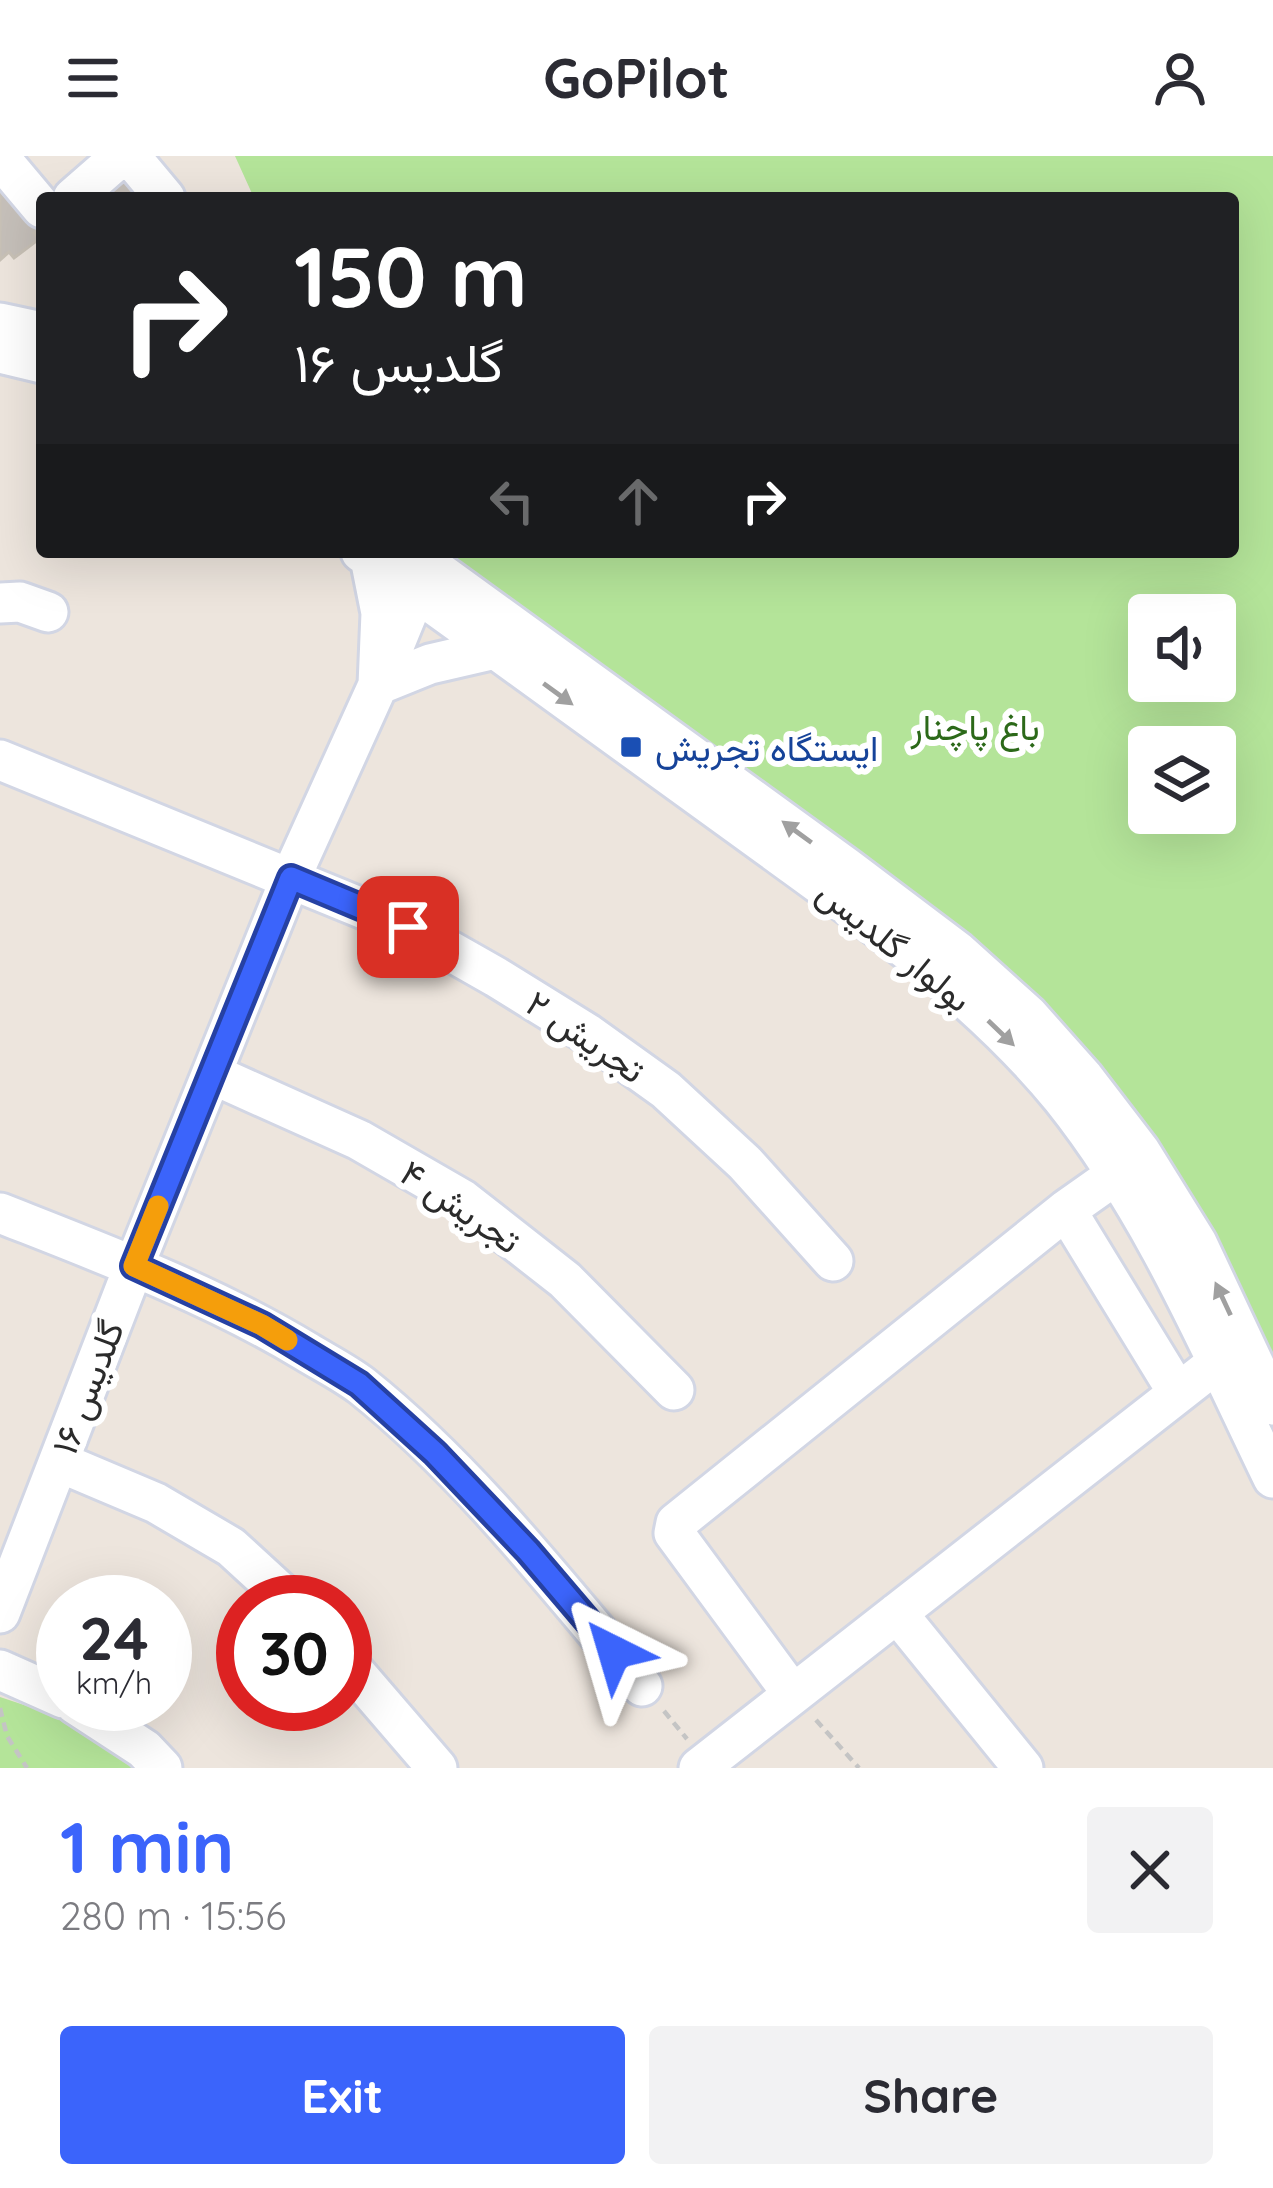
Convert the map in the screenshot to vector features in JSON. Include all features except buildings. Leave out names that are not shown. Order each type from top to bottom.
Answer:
[{"type":"street","points":[[80,192],[125,156],[159,192]]},
{"type":"street","points":[[15,163],[36,198]]},
{"type":"street","points":[[0,323],[36,331]]},
{"type":"street","points":[[0,353],[36,362]]},
{"type":"street","points":[[366,558],[381,613],[378,685],[430,664],[495,649]]},
{"type":"street","name":"بولوار گلدیس","points":[[375,558],[420,571],[847,868],[957,951],[1028,1015],[1140,1151],[1197,1243],[1273,1405]]},
{"type":"street","name":"بولوار گلدیس","points":[[420,571],[495,649],[837,897],[938,974],[1006,1037],[1060,1097],[1117,1174],[1167,1259],[1273,1478]]},
{"type":"street","name":"گلدیس ۱۶","points":[[0,1613],[134,1266],[291,878],[378,685],[420,571]]},
{"type":"street","points":[[0,603],[20,602],[48,612]]},
{"type":"street","name":"تجریش ۲","points":[[0,760],[408,927],[496,977],[666,1090],[745,1163],[833,1261]]},
{"type":"street","name":"تجریش ۴","points":[[212,1074],[359,1141],[463,1200],[565,1280],[674,1390]]},
{"type":"street","points":[[792,1693],[674,1533],[676,1523],[1117,1174]]},
{"type":"street","points":[[1066,1210],[1178,1394]]},
{"type":"street","points":[[0,1213],[134,1266],[262,1325],[359,1384],[497,1518],[642,1686]]},
{"type":"street","points":[[703,1765],[1217,1362]]},
{"type":"street","points":[[59,1462],[156,1503],[231,1547],[262,1575]]},
{"type":"street","points":[[897,1612],[1023,1768]]},
{"type":"street","points":[[0,1670],[36,1686]]},
{"type":"street","points":[[372,1692],[437,1768]]},
{"type":"street","points":[[116,1731],[162,1768]]},
{"type":"path","points":[[642,1686],[703,1765]]},
{"type":"path","points":[[792,1693],[859,1768]]},
{"type":"path","points":[[0,1708],[8,1736],[27,1768]]},
{"type":"green space","name":"باغ پاچنار","points":[[235,156],[1273,156],[1273,1361],[1215,1238],[446,558],[1239,558],[1239,192],[251,192]]},
{"type":"green space","points":[[0,1697],[36,1709],[36,1731],[83,1731],[137,1768],[0,1768]]},
{"type":"slow traffic","points":[[158,1206],[134,1266],[287,1340]]},
{"type":"place","name":"ایستگاه تجریش","points":[[631,747]]},
{"type":"route","points":[[408,927],[291,878],[134,1266],[262,1325],[359,1384],[435,1453],[528,1551],[614,1652]]}]
